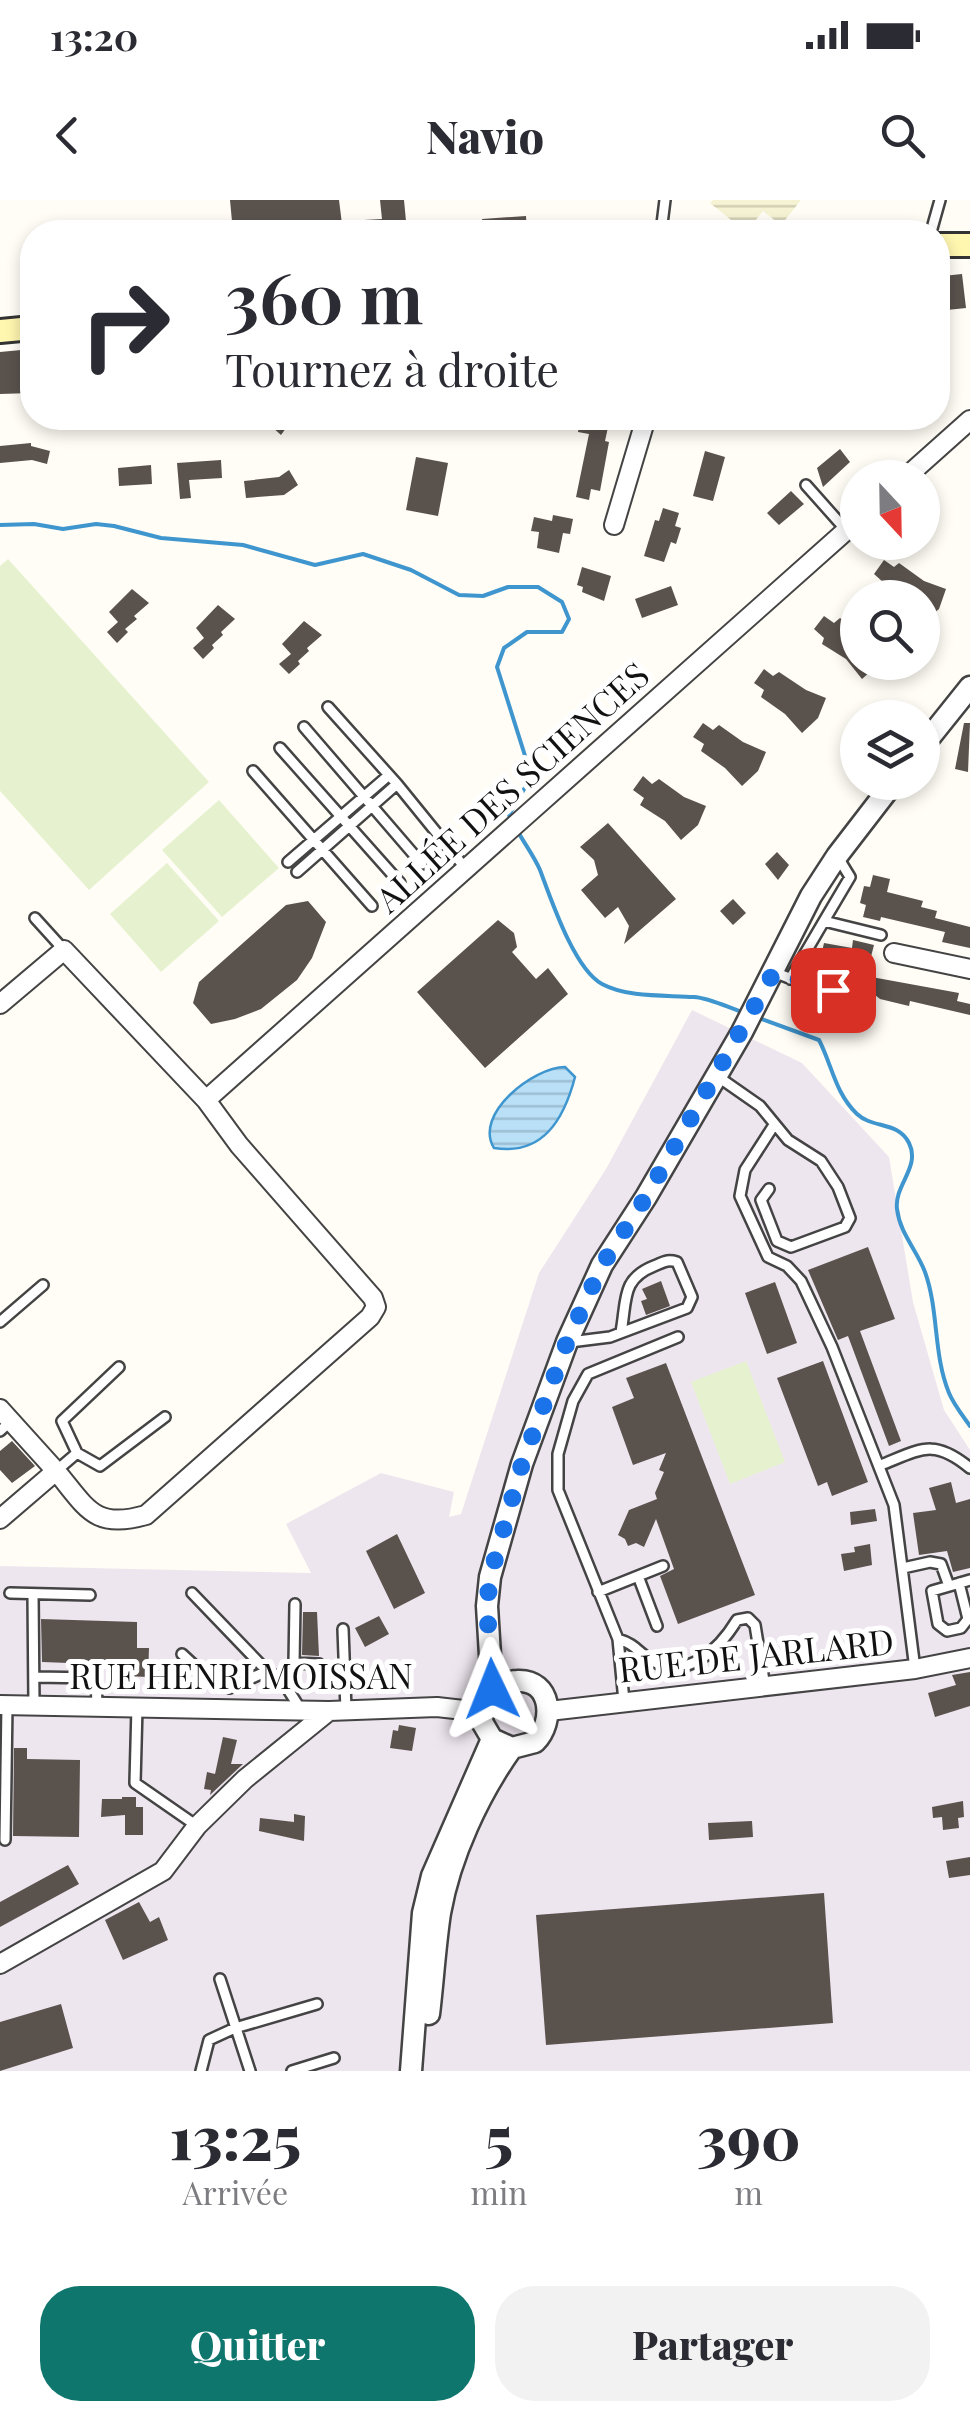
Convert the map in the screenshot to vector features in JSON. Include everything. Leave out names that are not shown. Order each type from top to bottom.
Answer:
[{"type":"street","points":[[925,460],[970,420]]},
{"type":"street","points":[[614,525],[642,430]]},
{"type":"street","name":"ALLÉE DES SCIENCES","points":[[206,1100],[840,536]]},
{"type":"street","points":[[940,724],[970,686]]},
{"type":"street","points":[[492,1652],[517,1680],[533,1685],[544,1696],[548,1723],[535,1742],[512,1748],[492,1739],[481,1712],[492,1688],[487,1606],[490,1577],[522,1464],[567,1342],[602,1265],[757,1004],[782,975],[812,896],[880,800]]},
{"type":"street","points":[[0,1004],[64,950],[206,1100],[263,1173],[373,1298],[376,1307],[370,1317],[146,1515],[119,1523],[93,1514],[4,1420]]},
{"type":"street","points":[[894,953],[970,969]]},
{"type":"street","points":[[0,1518],[56,1471]]},
{"type":"street","name":"RUE DE JARLARD","points":[[549,1711],[914,1669],[970,1658]]},
{"type":"street","points":[[492,1688],[517,1680]]},
{"type":"street","name":"RUE HENRI MOISSAN","points":[[3,1705],[301,1710],[437,1707],[481,1712]]},
{"type":"street","points":[[0,1964],[162,1871],[197,1826],[245,1779],[338,1710]]},
{"type":"street","points":[[410,2071],[423,1913],[432,1876],[492,1739]]},
{"type":"street","points":[[422,2071],[440,1912],[448,1880],[497,1770],[512,1748]]},
{"type":"lane","points":[[806,485],[840,515]]},
{"type":"lane","points":[[328,708],[466,869]]},
{"type":"lane","points":[[304,728],[422,864]]},
{"type":"lane","points":[[280,748],[400,883]]},
{"type":"lane","points":[[254,771],[372,906]]},
{"type":"lane","points":[[288,862],[389,775]]},
{"type":"lane","points":[[297,872],[397,784]]},
{"type":"lane","points":[[837,856],[850,877],[824,921],[782,975],[867,998]]},
{"type":"lane","points":[[36,918],[64,950]]},
{"type":"lane","points":[[824,921],[881,936]]},
{"type":"lane","points":[[717,1076],[760,1106],[788,1140],[821,1161],[838,1187],[850,1218],[845,1227],[791,1247],[777,1241],[761,1200],[769,1189]]},
{"type":"lane","points":[[774,1125],[744,1170],[740,1196],[768,1256],[787,1266],[801,1281],[880,1465],[894,1504],[914,1669]]},
{"type":"lane","points":[[567,1342],[610,1336],[687,1308],[692,1297],[677,1262],[669,1260],[636,1273],[630,1280],[620,1332]]},
{"type":"lane","points":[[0,1322],[43,1285]]},
{"type":"lane","points":[[624,1701],[618,1639],[556,1478],[558,1454],[572,1401],[588,1374],[678,1337]]},
{"type":"lane","points":[[119,1368],[62,1421],[77,1454],[100,1466],[165,1416]]},
{"type":"lane","points":[[880,1465],[930,1449],[949,1450],[970,1468]]},
{"type":"lane","points":[[56,1471],[77,1454]]},
{"type":"lane","points":[[902,1568],[930,1562],[941,1564],[959,1583],[968,1619],[961,1628],[948,1630],[938,1624],[932,1591],[959,1583]]},
{"type":"lane","points":[[598,1592],[664,1566]]},
{"type":"lane","points":[[638,1576],[657,1626]]},
{"type":"lane","points":[[10,1593],[90,1596]]},
{"type":"lane","points":[[192,1593],[267,1671],[282,1680],[301,1710]]},
{"type":"lane","points":[[34,1594],[34,1705]]},
{"type":"lane","points":[[282,1680],[294,1663],[295,1604]]},
{"type":"lane","points":[[618,1639],[636,1645],[649,1660],[682,1667],[704,1659],[725,1640],[737,1620],[748,1618],[755,1625],[765,1686]]},
{"type":"lane","points":[[338,1710],[343,1628]]},
{"type":"lane","points":[[182,1654],[208,1679],[230,1688],[267,1671]]},
{"type":"lane","points":[[294,1663],[320,1664]]},
{"type":"lane","points":[[34,1677],[96,1678],[97,1706]]},
{"type":"lane","points":[[3,1705],[5,1840]]},
{"type":"lane","points":[[137,1707],[135,1783],[197,1826]]},
{"type":"lane","points":[[220,1979],[250,2071]]},
{"type":"lane","points":[[202,2071],[209,2040],[235,2028],[317,2004]]},
{"type":"lane","points":[[292,2071],[334,2058]]},
{"type":"shaded area","points":[[801,200],[785,220],[775,220],[763,211],[756,220],[731,220],[710,203]]},
{"type":"shaded area","points":[[692,1010],[802,1063],[889,1157],[913,1302],[944,1410],[970,1450],[970,2071],[0,2071],[0,1566],[311,1573],[286,1524],[381,1473],[454,1492],[449,1517],[461,1514],[539,1273],[606,1169]]},
{"type":"green space","points":[[8,559],[209,782],[89,890],[0,791],[0,566]]},
{"type":"green space","points":[[219,800],[279,868],[222,917],[162,850]]},
{"type":"green space","points":[[167,863],[219,921],[161,972],[110,914]]},
{"type":"green space","points":[[746,1361],[785,1462],[730,1484],[691,1382]]},
{"type":"water","points":[[565,1067],[575,1077],[565,1107],[549,1131],[526,1146],[494,1148],[490,1135],[499,1107],[523,1084],[552,1069]]},
{"type":"building","points":[[230,200],[339,200],[342,220],[232,220]]},
{"type":"building","points":[[380,200],[404,200],[406,220],[364,220],[382,219]]},
{"type":"building","points":[[526,216],[526,220],[482,220]]},
{"type":"building","points":[[962,274],[966,308],[950,310],[950,275]]},
{"type":"building","points":[[20,350],[20,393],[0,394],[0,352]]},
{"type":"building","points":[[607,430],[605,441],[609,442],[600,491],[591,489],[589,500],[576,497],[589,434],[578,432]]},
{"type":"building","points":[[31,443],[50,451],[47,464],[32,460],[0,463],[0,446]]},
{"type":"building","points":[[840,449],[848,460],[840,460],[840,471],[823,487],[817,468]]},
{"type":"building","points":[[705,451],[725,457],[713,501],[693,496]]},
{"type":"building","points":[[416,457],[448,463],[438,516],[406,510]]},
{"type":"building","points":[[221,460],[222,478],[189,480],[191,498],[180,499],[177,463]]},
{"type":"building","points":[[151,465],[152,484],[119,486],[118,468]]},
{"type":"building","points":[[289,470],[298,485],[284,495],[246,498],[244,481],[279,477]]},
{"type":"building","points":[[791,491],[804,504],[779,525],[767,513]]},
{"type":"building","points":[[663,508],[679,513],[675,526],[681,528],[664,562],[644,556],[655,520],[659,521]]},
{"type":"building","points":[[553,515],[573,519],[570,534],[563,533],[559,553],[537,548],[539,532],[531,531],[534,517],[552,521]]},
{"type":"building","points":[[884,560],[894,567],[899,563],[923,580],[881,580],[874,574]]},
{"type":"building","points":[[582,567],[611,576],[604,601],[582,592],[583,587],[577,585]]},
{"type":"building","points":[[671,586],[678,605],[642,618],[635,599]]},
{"type":"building","points":[[132,589],[149,603],[134,616],[137,619],[117,643],[107,632],[118,622],[109,612]]},
{"type":"building","points":[[218,605],[235,619],[203,659],[193,648],[204,638],[196,628]]},
{"type":"building","points":[[824,616],[834,623],[840,618],[840,655],[822,644],[824,638],[814,629]]},
{"type":"building","points":[[304,621],[322,635],[307,648],[309,651],[298,661],[300,664],[289,674],[279,664],[291,654],[282,644]]},
{"type":"building","points":[[764,669],[773,676],[779,672],[826,698],[818,718],[802,733],[785,714],[761,697],[764,690],[754,683]]},
{"type":"building","points":[[703,723],[713,730],[719,725],[766,752],[758,771],[742,786],[701,751],[704,744],[693,737]]},
{"type":"building","points":[[964,723],[970,723],[968,772],[955,769]]},
{"type":"building","points":[[643,776],[652,784],[659,779],[684,797],[706,806],[698,825],[681,840],[665,821],[640,805],[644,798],[633,790]]},
{"type":"building","points":[[608,823],[676,899],[624,944],[629,926],[618,907],[605,918],[581,890],[598,875],[594,860],[580,847]]},
{"type":"building","points":[[777,852],[789,865],[778,880],[765,864]]},
{"type":"building","points":[[873,875],[890,879],[887,892],[923,901],[921,907],[937,911],[935,918],[970,927],[970,948],[942,942],[945,932],[881,917],[880,921],[863,917],[866,905],[860,903],[864,886],[870,887]]},
{"type":"building","points":[[733,899],[746,913],[733,925],[720,911]]},
{"type":"building","points":[[308,901],[326,922],[312,958],[297,980],[261,1009],[211,1024],[193,1003],[199,982],[286,905]]},
{"type":"building","points":[[498,920],[514,933],[517,947],[512,952],[536,979],[548,968],[568,994],[485,1068],[417,992]]},
{"type":"building","points":[[853,940],[874,945],[866,976],[959,993],[957,1001],[970,1004],[970,1015],[910,1001],[909,1006],[880,999],[869,990],[816,976],[818,965],[812,964],[824,943],[852,948]]},
{"type":"building","points":[[868,1247],[895,1319],[860,1331],[901,1441],[889,1446],[848,1336],[838,1340],[808,1270]]},
{"type":"building","points":[[661,1281],[670,1306],[646,1315],[641,1301],[647,1299],[642,1289]]},
{"type":"building","points":[[775,1282],[797,1343],[767,1354],[745,1293]]},
{"type":"building","points":[[823,1361],[868,1482],[832,1496],[827,1482],[818,1486],[777,1378]]},
{"type":"building","points":[[666,1363],[755,1595],[678,1624],[660,1576],[674,1569],[656,1519],[644,1547],[636,1543],[628,1546],[618,1535],[629,1510],[657,1499],[655,1493],[664,1472],[659,1470],[666,1453],[633,1465],[612,1407],[634,1398],[626,1378]]},
{"type":"building","points":[[12,1441],[35,1466],[12,1483],[0,1470],[0,1451]]},
{"type":"building","points":[[951,1482],[956,1503],[970,1499],[970,1568],[953,1572],[947,1551],[919,1555],[913,1513],[936,1510],[929,1488]]},
{"type":"building","points":[[875,1509],[877,1521],[851,1525],[850,1512]]},
{"type":"building","points":[[397,1534],[425,1593],[394,1609],[366,1551]]},
{"type":"building","points":[[870,1544],[872,1565],[844,1571],[841,1554]]},
{"type":"building","points":[[303,1612],[317,1612],[319,1656],[302,1655]]},
{"type":"building","points":[[379,1616],[389,1634],[365,1647],[355,1628]]},
{"type":"building","points":[[41,1619],[137,1622],[137,1648],[149,1648],[148,1677],[124,1676],[124,1665],[42,1662]]},
{"type":"building","points":[[970,1672],[970,1706],[935,1717],[928,1693],[956,1685],[952,1675]]},
{"type":"building","points":[[399,1725],[416,1728],[412,1751],[390,1748],[393,1730],[398,1731]]},
{"type":"building","points":[[223,1737],[237,1740],[231,1764],[243,1764],[210,1795],[211,1790],[204,1789],[207,1772],[215,1774]]},
{"type":"building","points":[[14,1748],[27,1748],[27,1759],[80,1760],[79,1837],[13,1836]]},
{"type":"building","points":[[136,1797],[136,1807],[143,1807],[143,1835],[125,1835],[125,1815],[101,1817],[102,1799]]},
{"type":"building","points":[[963,1801],[964,1817],[958,1818],[959,1828],[943,1830],[942,1817],[933,1818],[932,1807]]},
{"type":"building","points":[[294,1814],[305,1816],[304,1841],[259,1831],[260,1818],[294,1822]]},
{"type":"building","points":[[752,1821],[753,1837],[709,1840],[708,1823]]},
{"type":"building","points":[[970,1857],[970,1875],[949,1878],[946,1861]]},
{"type":"building","points":[[68,1865],[79,1884],[0,1927],[0,1902]]},
{"type":"building","points":[[824,1893],[833,2023],[546,2045],[536,1915]]},
{"type":"building","points":[[139,1902],[150,1922],[159,1917],[168,1940],[123,1960],[105,1920]]},
{"type":"building","points":[[61,2004],[73,2048],[0,2071],[0,2022]]},
{"type":"waterway","points":[[0,525],[34,524],[63,529],[96,524],[114,526],[161,538],[243,545],[315,565],[363,554],[411,570],[459,595],[483,596],[508,587],[538,587],[562,602],[569,619],[562,632],[527,632],[504,648],[497,667],[527,762],[527,784],[509,815],[512,821]]},
{"type":"waterway","points":[[517,830],[538,865],[573,949],[592,976],[623,992],[700,998],[745,1013]]},
{"type":"waterway","points":[[759,1018],[819,1040],[850,1106],[863,1119],[898,1131],[909,1143],[912,1160],[899,1192],[897,1209],[929,1287],[940,1363],[949,1393],[970,1426]]},
{"type":"route","points":[[492,1689],[487,1606],[490,1577],[522,1464],[567,1342],[602,1265],[646,1197],[774,972],[833,990]]}]
